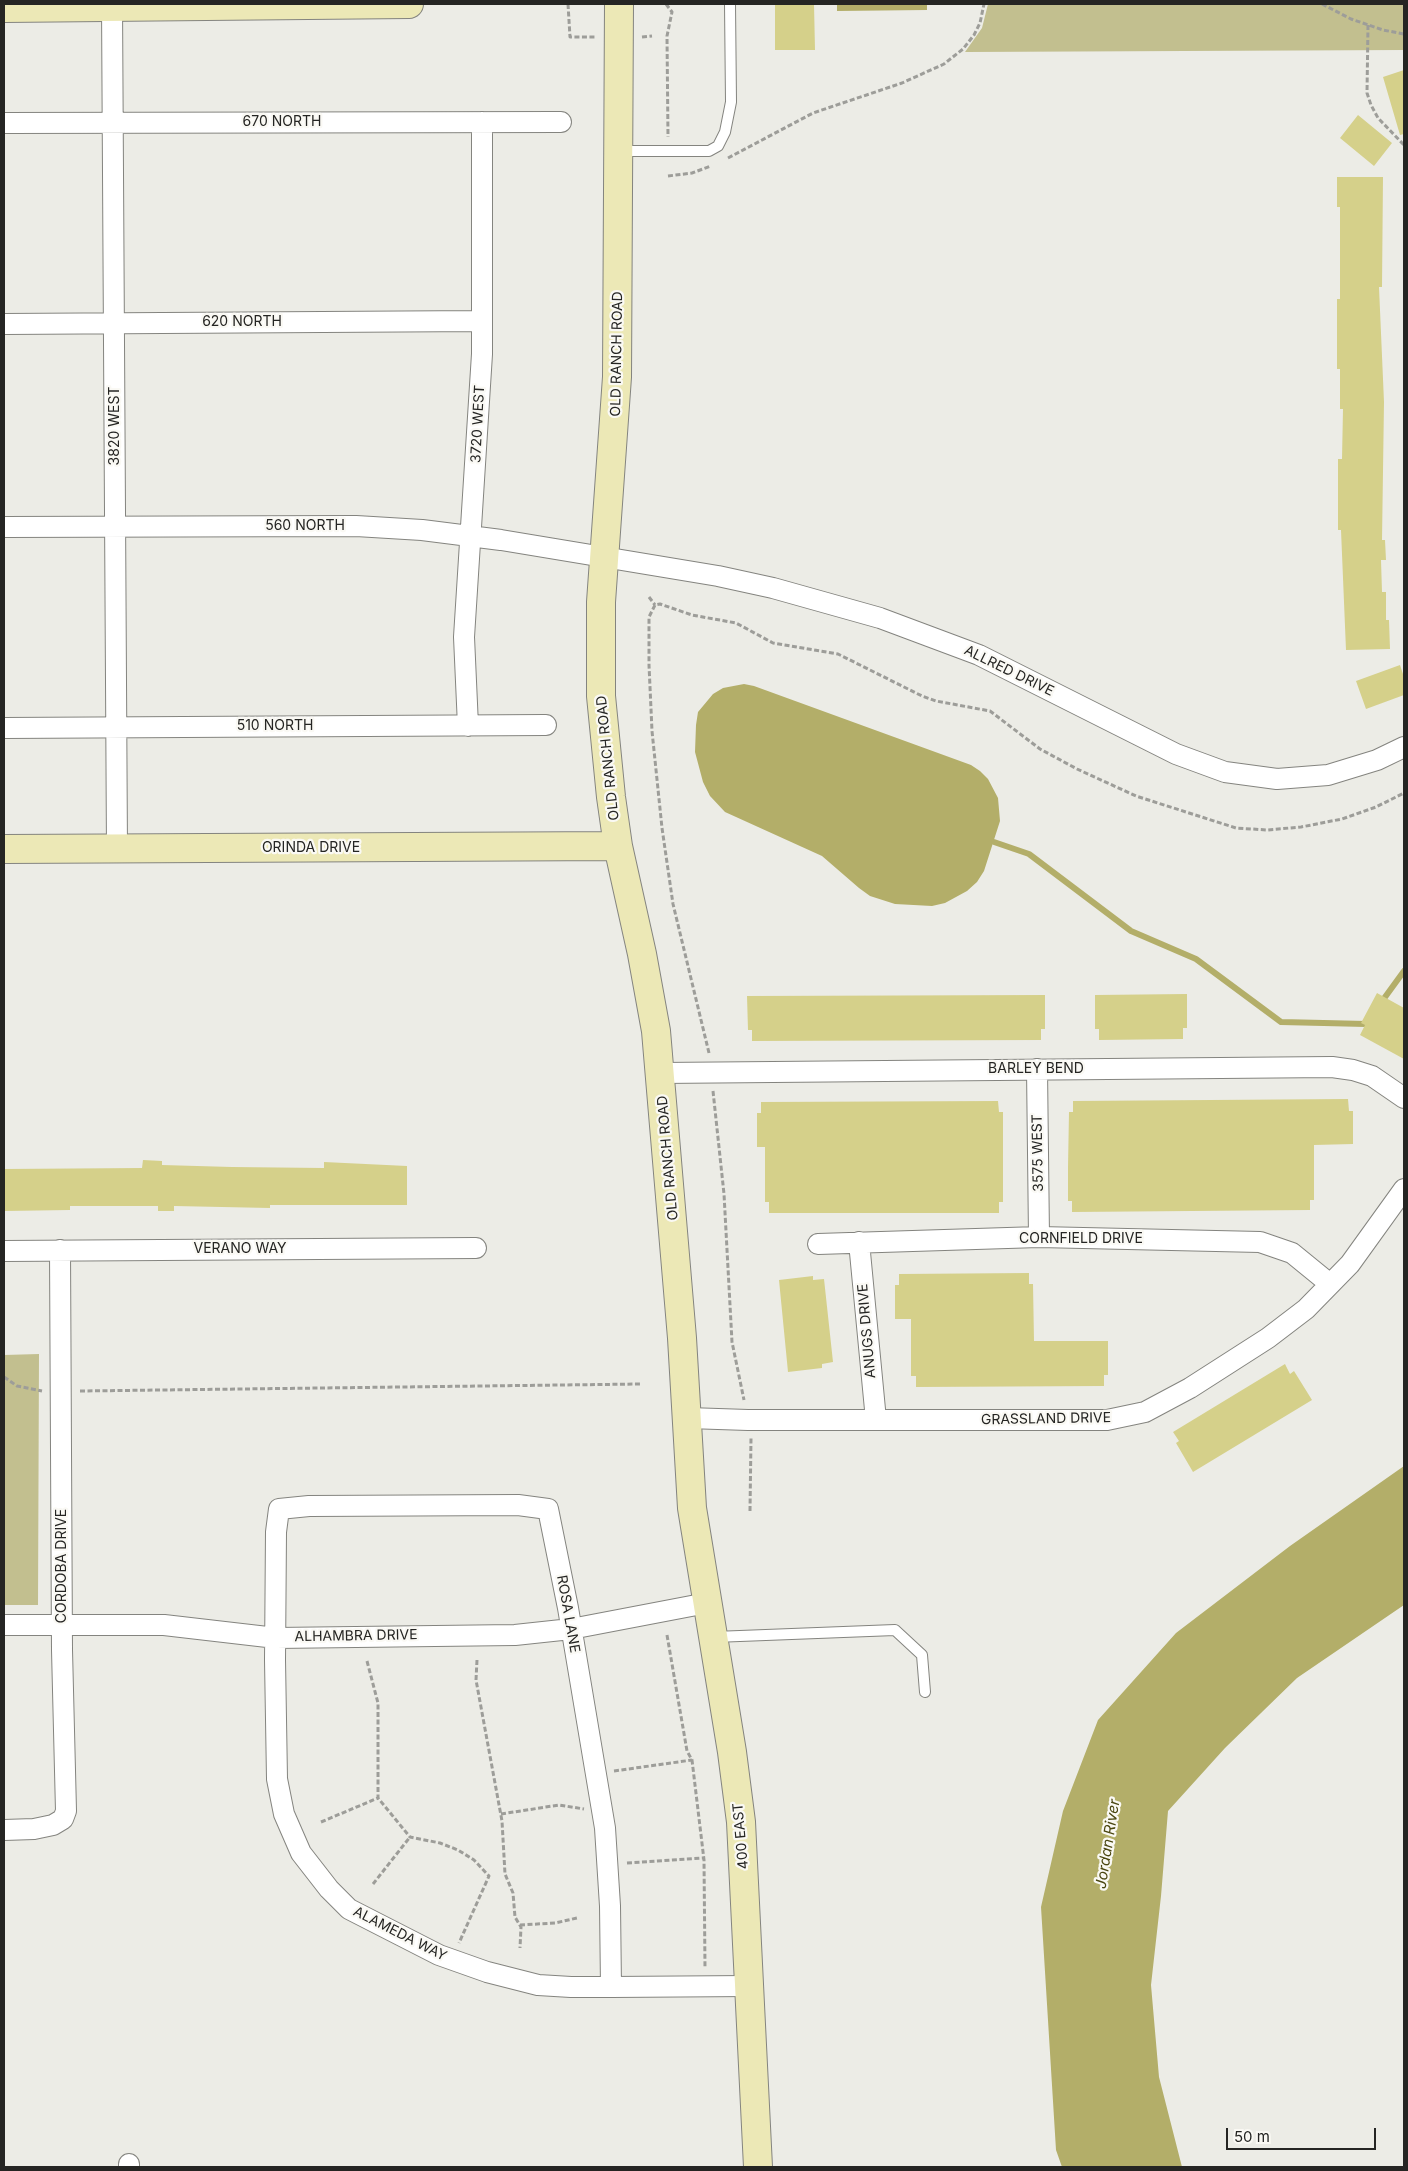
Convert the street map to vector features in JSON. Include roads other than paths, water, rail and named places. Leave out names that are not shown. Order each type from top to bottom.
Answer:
[{"type":"street","points":[[4,8],[409,4]]},
{"type":"street","name":"OLD RANCH ROAD","points":[[618,4],[618,377],[615,437],[603,557],[602,696],[605,746],[618,846],[650,992],[661,1073],[688,1418],[692,1508]]},
{"type":"street","name":"3820 WEST","points":[[112,6],[117,849]]},
{"type":"street","name":"3720 WEST","points":[[468,726],[464,637],[469,535],[478,420],[481,321],[482,122]]},
{"type":"street","name":"670 NORTH","points":[[4,123],[561,122]]},
{"type":"street","name":"620 NORTH","points":[[4,324],[481,321]]},
{"type":"street","name":"560 NORTH","points":[[4,528],[356,526],[469,535],[603,557]]},
{"type":"street","name":"ALLRED DRIVE","points":[[603,557],[718,576],[773,588],[907,627],[979,655],[1176,754],[1225,772],[1277,779],[1328,775],[1377,760],[1404,747]]},
{"type":"street","name":"510 NORTH","points":[[4,728],[546,725]]},
{"type":"street","name":"ORINDA DRIVE","points":[[4,849],[618,846]]},
{"type":"street","name":"BARLEY BEND","points":[[661,1073],[1332,1068],[1353,1070],[1372,1076],[1404,1098]]},
{"type":"street","name":"3575 WEST","points":[[1037,1069],[1039,1238]]},
{"type":"street","name":"GRASSLAND DRIVE","points":[[688,1418],[748,1420],[1107,1420],[1145,1412],[1190,1388],[1268,1338],[1306,1309],[1366,1244],[1404,1189]]},
{"type":"street","name":"CORNFIELD DRIVE","points":[[818,1244],[1039,1238],[1260,1242],[1292,1253],[1330,1284]]},
{"type":"street","name":"ANUGS DRIVE","points":[[859,1242],[876,1420]]},
{"type":"street","name":"VERANO WAY","points":[[4,1251],[476,1248]]},
{"type":"street","name":"CORDOBA DRIVE","points":[[4,1830],[34,1829],[53,1825],[63,1819],[66,1811],[62,1625],[60,1250]]},
{"type":"street","name":"ROSA LANE","points":[[279,1508],[309,1506],[498,1505],[548,1508],[605,1828],[610,1906],[611,1988]]},
{"type":"street","name":"ALAMEDA WAY","points":[[279,1508],[276,1532],[277,1779],[284,1814],[301,1853],[329,1889],[349,1909],[373,1922],[439,1955],[486,1972],[538,1984],[611,1988],[749,1986]]},
{"type":"street","name":"400 EAST","points":[[692,1508],[741,1822],[758,2167]]},
{"type":"street","name":"ALHAMBRA DRIVE","points":[[4,1625],[164,1625],[276,1638],[515,1635],[571,1629],[707,1603]]},
{"type":"lane","points":[[619,152],[709,151],[718,146],[725,132],[731,102],[730,4]]},
{"type":"lane","points":[[713,1637],[895,1630],[922,1654],[926,1692]]},
{"type":"water","points":[[837,4],[927,4],[927,10],[837,11]]},
{"type":"water","points":[[744,684],[971,765],[980,771],[988,779],[998,798],[1000,821],[984,871],[977,882],[967,891],[945,903],[932,906],[895,904],[870,896],[822,856],[725,812],[710,796],[703,782],[695,752],[696,725],[698,712],[713,694],[723,688]]},
{"type":"water","name":"Jordan River","points":[[1404,1466],[1404,1605],[1297,1678],[1225,1748],[1168,1811],[1151,1985],[1159,2077],[1182,2167],[1062,2167],[1056,2150],[1041,1907],[1063,1811],[1098,1720],[1176,1633],[1290,1546]]},
{"type":"waterway","points":[[994,842],[1029,854],[1131,931],[1196,959],[1281,1022],[1366,1024],[1369,1021]]},
{"type":"waterway","points":[[1380,1004],[1404,971]]}]
